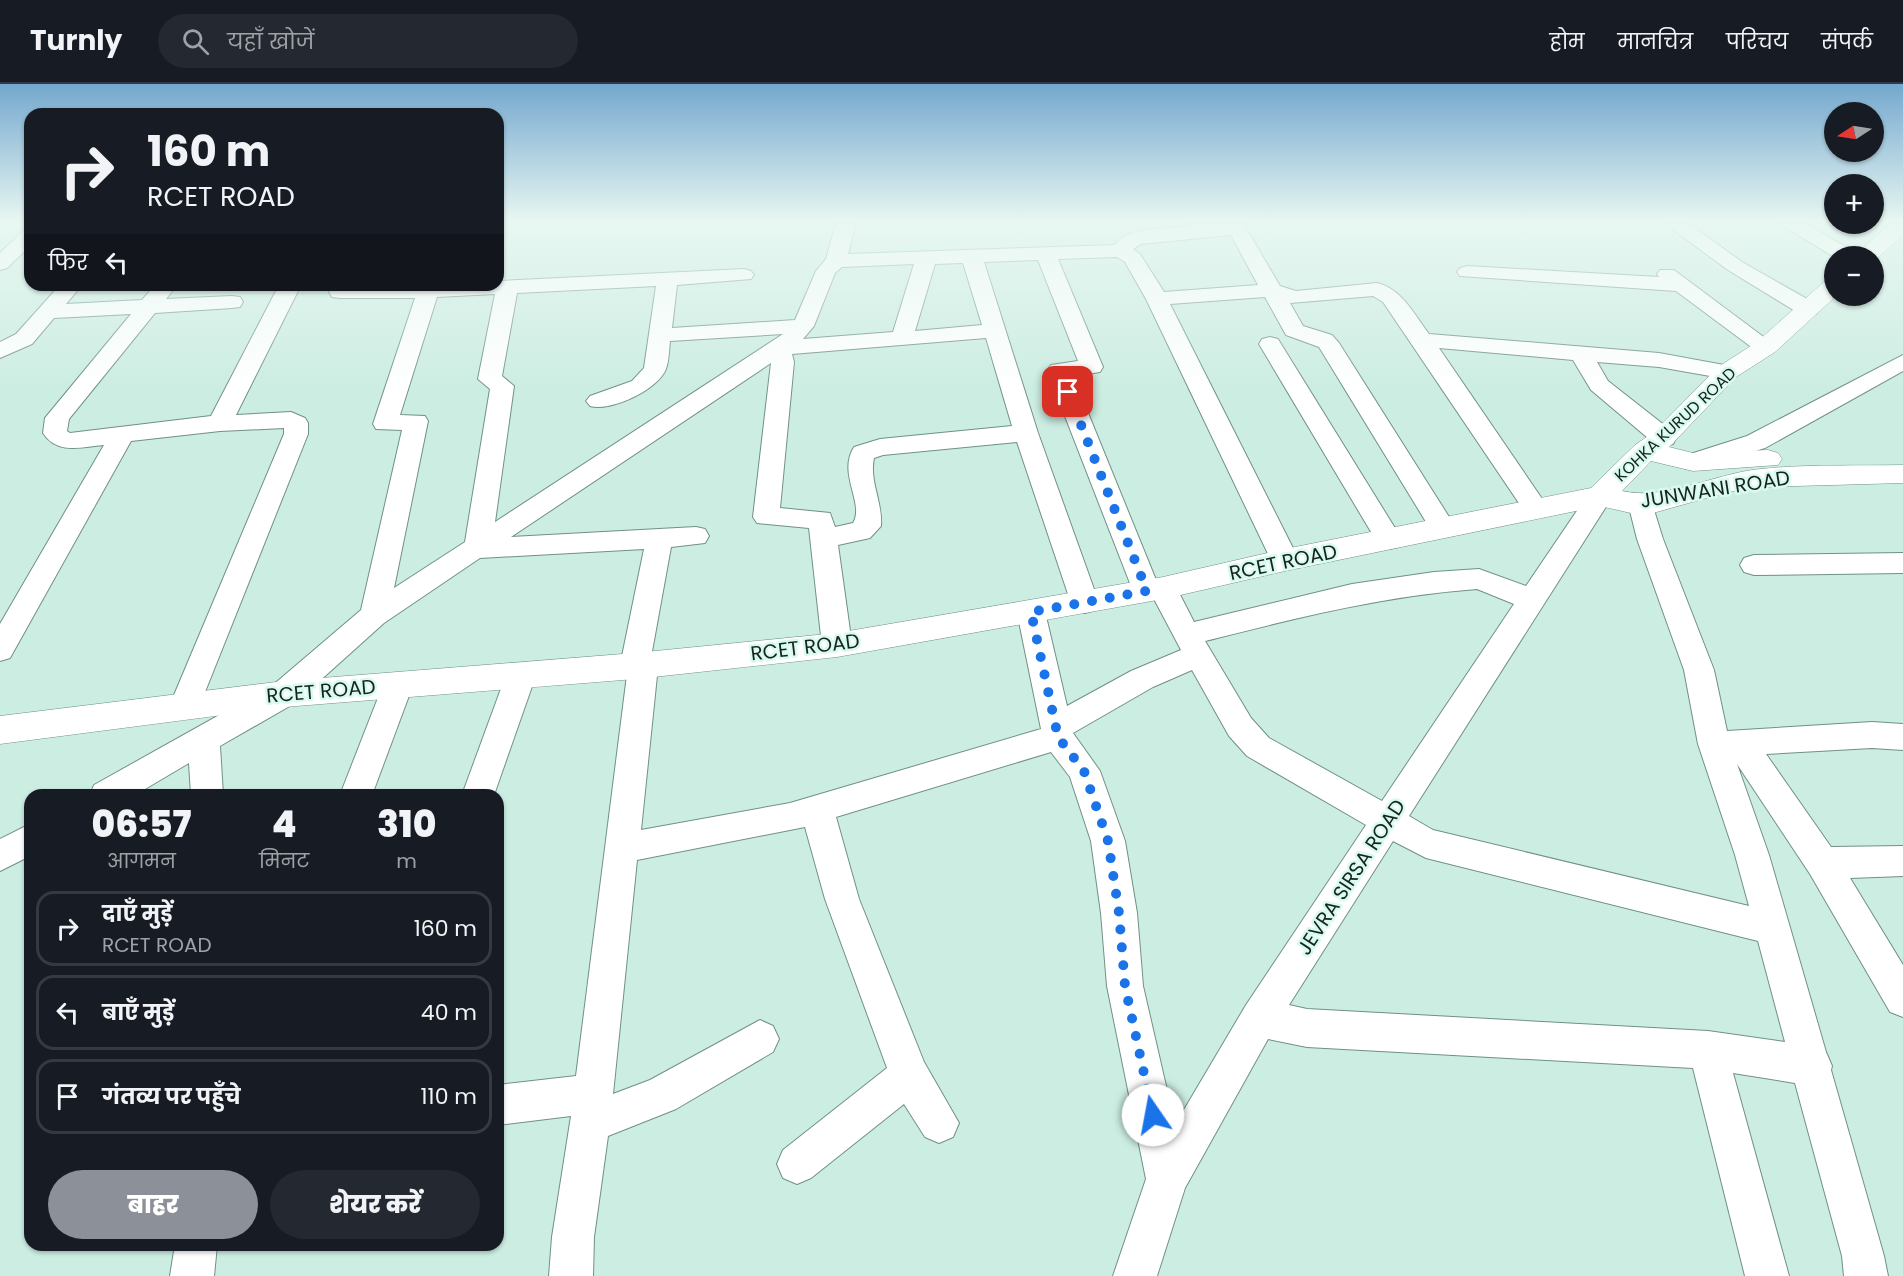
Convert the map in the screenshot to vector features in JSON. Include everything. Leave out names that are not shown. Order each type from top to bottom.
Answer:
[{"type":"main road","name":"KOHKA KURUD ROAD","points":[[1600,496],[1655,445],[1727,372],[1766,347],[1824,294]]},
{"type":"main road","name":"JUNWANI ROAD","points":[[1655,445],[1693,462],[1903,457]]},
{"type":"main road","points":[[1685,494],[1693,475],[1693,462]]},
{"type":"main road","name":"JUNWANI ROAD","points":[[1600,496],[1653,503],[1761,478],[1903,474]]},
{"type":"main road","name":"RCET ROAD","points":[[0,730],[284,694],[639,666],[837,645],[1155,590],[1285,560],[1600,496]]},
{"type":"street","points":[[598,400],[627,392],[649,378],[655,369],[667,279]]},
{"type":"street","points":[[475,547],[502,386],[490,379],[507,288],[673,279]]},
{"type":"street","points":[[116,789],[284,694],[374,615],[779,348],[803,326],[823,279]]},
{"type":"street","points":[[902,338],[920,279]]},
{"type":"street","points":[[979,279],[1026,433],[1085,603]]},
{"type":"street","points":[[1056,279],[1092,367],[1059,370],[1155,590],[1192,645],[1240,727],[1258,747],[1426,843],[1771,928]]},
{"type":"street","points":[[1145,279],[1285,560]]},
{"type":"street","points":[[1265,279],[1296,333],[1302,336],[1321,337],[1328,343],[1443,528]]},
{"type":"street","points":[[1577,279],[1683,285]]},
{"type":"street","points":[[1675,279],[1766,347]]},
{"type":"street","points":[[1756,279],[1808,309]]},
{"type":"street","points":[[1157,299],[1271,290],[1295,298],[1372,289],[1383,290],[1391,297],[1422,340],[1536,509]]},
{"type":"street","points":[[0,351],[24,339],[66,291]]},
{"type":"street","points":[[161,291],[57,418],[54,426],[55,433],[60,438],[69,441],[121,437],[220,423],[291,420],[296,423],[296,434],[184,706]]},
{"type":"street","points":[[220,423],[287,291]]},
{"type":"street","points":[[340,292],[362,291]]},
{"type":"street","points":[[374,615],[416,421],[385,424],[428,291]]},
{"type":"street","points":[[47,312],[232,302]]},
{"type":"street","points":[[660,335],[803,326]]},
{"type":"street","points":[[779,348],[994,331]]},
{"type":"street","points":[[1422,340],[1659,360],[1727,372]]},
{"type":"street","points":[[1270,344],[1389,540]]},
{"type":"street","points":[[779,348],[783,362],[766,517],[821,519],[837,645]]},
{"type":"street","points":[[1581,354],[1599,385],[1655,445]]},
{"type":"street","points":[[1693,462],[1756,442],[1903,362]]},
{"type":"street","points":[[823,539],[861,531],[868,526],[869,513],[860,465],[863,453],[880,447],[1026,433]]},
{"type":"street","points":[[0,650],[121,437]]},
{"type":"street","name":"JEVRA SIRSA ROAD","points":[[1135,1276],[1167,1179],[1259,1018],[1600,496]]},
{"type":"street","points":[[1641,503],[1650,539],[1727,744],[1771,928],[1813,1066],[1863,1256],[1866,1276]]},
{"type":"street","points":[[475,547],[696,536]]},
{"type":"street","points":[[571,1276],[573,1237],[592,1108],[624,848],[639,666],[659,538]]},
{"type":"street","points":[[1754,565],[1898,569]]},
{"type":"street","points":[[624,848],[790,817],[1057,732],[1143,679],[1192,645],[1352,594],[1434,582],[1479,579],[1532,600]]},
{"type":"street","points":[[1031,612],[1057,732],[1084,771],[1108,841],[1119,913],[1125,986],[1167,1179]]},
{"type":"street","points":[[480,789],[521,675]]},
{"type":"street","points":[[358,789],[398,685]]},
{"type":"street","points":[[1727,744],[1872,735],[1903,737]]},
{"type":"street","points":[[204,739],[207,789]]},
{"type":"street","points":[[1727,744],[1822,863],[1901,993]]},
{"type":"street","points":[[817,809],[842,899],[909,1075],[939,1124]]},
{"type":"street","points":[[0,856],[24,842]]},
{"type":"street","points":[[1822,863],[1903,861]]},
{"type":"street","points":[[1259,1018],[1306,1028],[1708,1050],[1813,1066]]},
{"type":"street","points":[[504,1106],[592,1108],[662,1095],[760,1039]]},
{"type":"street","points":[[1708,1050],[1767,1276]]},
{"type":"street","points":[[798,1164],[909,1075]]},
{"type":"street","points":[[192,1276],[195,1251]]},
{"type":"route","points":[[1068,392],[1147,591],[1031,612],[1058,737],[1084,771],[1108,841],[1119,913],[1125,986],[1153,1115]]}]
